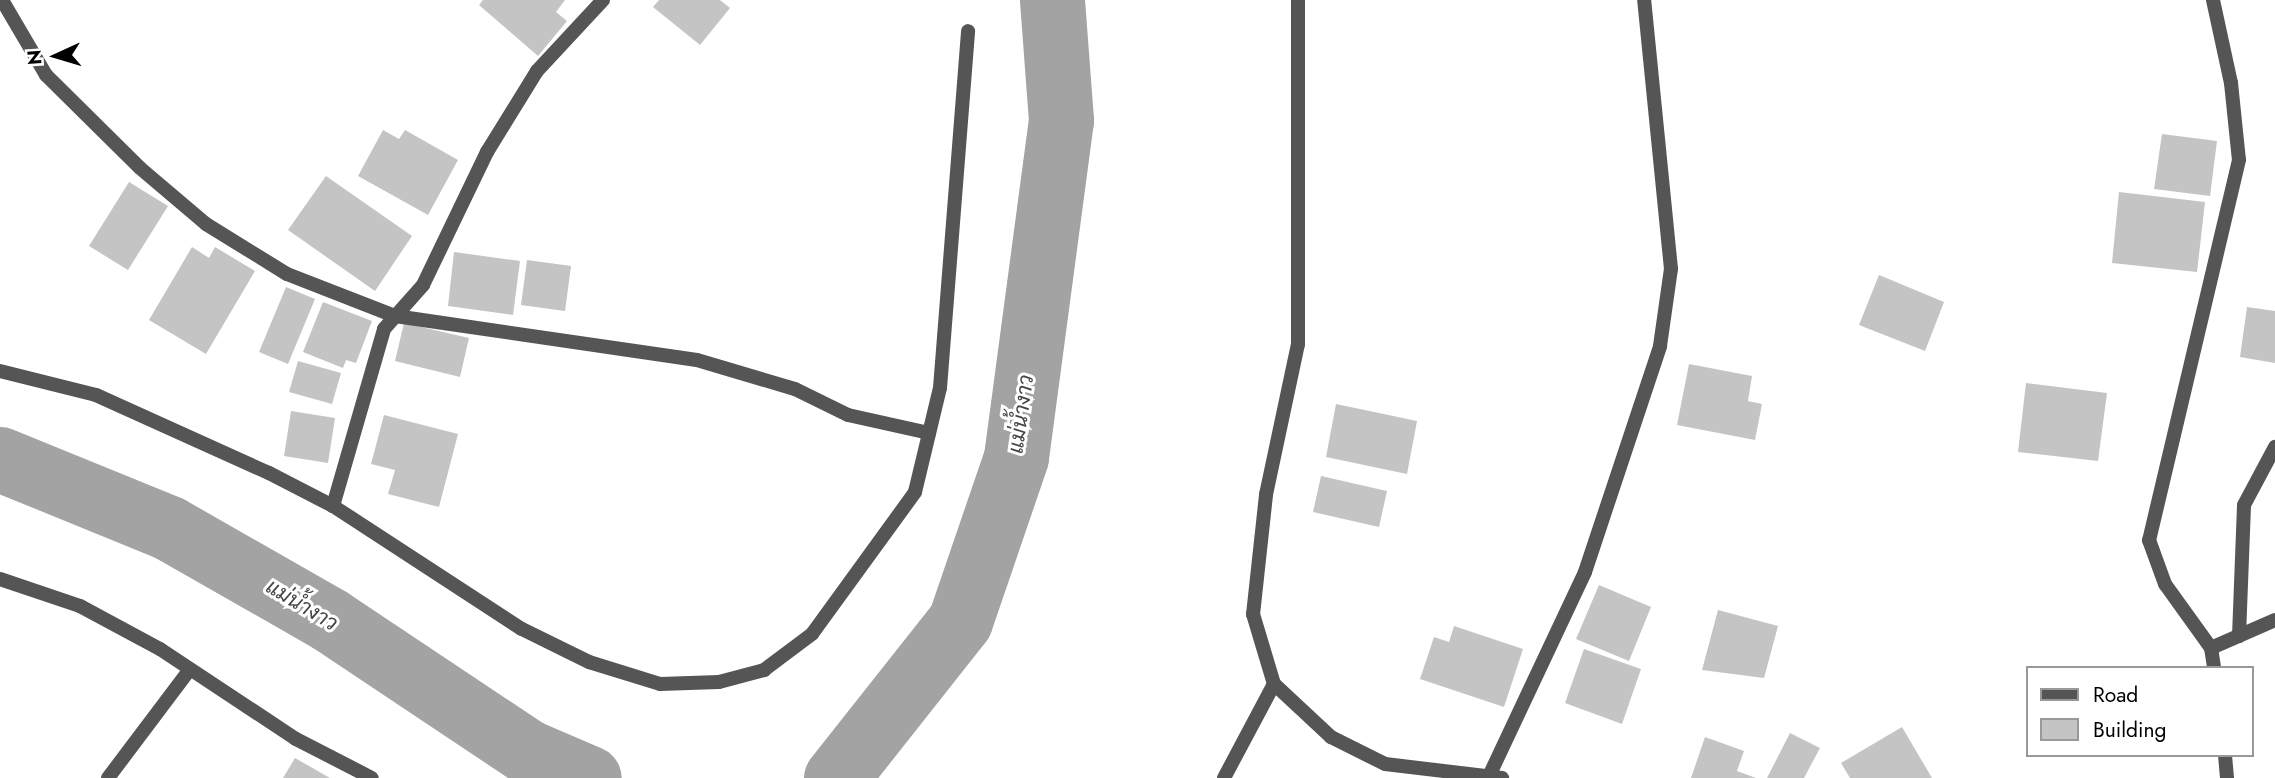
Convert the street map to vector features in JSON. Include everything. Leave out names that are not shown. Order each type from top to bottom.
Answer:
[{"type":"street","points":[[2,0],[46,75],[206,224],[287,274],[395,316],[697,360],[795,389],[848,415],[929,433]]},
{"type":"street","points":[[333,506],[384,329],[423,285],[487,152],[537,71],[603,0]]},
{"type":"street","points":[[1298,0],[1298,344],[1266,495],[1253,614],[1274,684],[1331,737],[1385,764],[1496,776],[1586,572],[1660,346],[1671,269],[1644,0]]},
{"type":"street","points":[[2213,0],[2231,83],[2239,160],[2149,540],[2165,584],[2211,648],[2214,666]]},
{"type":"street","points":[[0,371],[108,400],[333,506],[522,629],[589,662],[660,684],[719,682],[764,670],[812,634],[915,492],[940,388],[968,31]]},
{"type":"street","points":[[2239,636],[2244,505],[2275,447]]},
{"type":"street","points":[[0,579],[80,606],[190,669],[296,739],[372,778]]},
{"type":"street","points":[[2211,648],[2275,620]]},
{"type":"street","points":[[108,778],[190,669]]},
{"type":"street","points":[[1224,778],[1274,684]]},
{"type":"street","points":[[2225,757],[2227,778]]},
{"type":"building","points":[[483,0],[565,0],[556,12],[567,21],[538,56],[479,5]]},
{"type":"building","points":[[659,0],[720,0],[730,8],[700,45],[653,7]]},
{"type":"building","points":[[383,130],[399,139],[405,130],[458,160],[428,215],[358,176]]},
{"type":"building","points":[[2162,134],[2217,141],[2210,196],[2154,189]]},
{"type":"building","points":[[326,176],[412,236],[375,291],[288,230]]},
{"type":"building","points":[[129,182],[168,206],[128,270],[89,246]]},
{"type":"building","points":[[2119,192],[2205,202],[2197,272],[2112,263]]},
{"type":"building","points":[[192,247],[209,258],[215,247],[255,271],[206,354],[149,320]]},
{"type":"building","points":[[454,252],[520,261],[513,315],[448,306]]},
{"type":"building","points":[[527,260],[571,266],[565,311],[521,305]]},
{"type":"building","points":[[1879,275],[1944,302],[1925,351],[1859,325]]},
{"type":"building","points":[[286,287],[315,299],[288,364],[259,352]]},
{"type":"building","points":[[323,302],[372,321],[356,363],[346,360],[343,368],[303,352]]},
{"type":"building","points":[[2247,307],[2275,311],[2275,363],[2240,357]]},
{"type":"building","points":[[404,323],[469,338],[460,377],[395,361]]},
{"type":"building","points":[[298,361],[341,373],[332,404],[289,392]]},
{"type":"building","points":[[1689,364],[1752,376],[1748,401],[1762,404],[1755,440],[1677,425]]},
{"type":"building","points":[[2026,383],[2107,393],[2098,461],[2018,452]]},
{"type":"building","points":[[1336,404],[1417,421],[1407,474],[1326,457]]},
{"type":"building","points":[[291,411],[335,418],[328,463],[284,456]]},
{"type":"building","points":[[384,415],[458,434],[439,507],[388,494],[395,470],[371,464]]},
{"type":"building","points":[[1321,476],[1387,491],[1379,527],[1313,512]]},
{"type":"building","points":[[1599,585],[1651,607],[1629,661],[1576,639]]},
{"type":"building","points":[[1718,610],[1778,626],[1764,678],[1702,670]]},
{"type":"building","points":[[1454,626],[1523,649],[1504,707],[1420,679],[1434,637],[1449,642]]},
{"type":"building","points":[[1584,649],[1641,669],[1622,724],[1565,703]]},
{"type":"building","points":[[1902,727],[1932,778],[1850,778],[1841,763]]},
{"type":"building","points":[[1790,733],[1820,748],[1804,778],[1767,778]]},
{"type":"building","points":[[1705,737],[1744,751],[1737,771],[1756,778],[1691,778]]},
{"type":"building","points":[[295,758],[330,778],[283,778]]},
{"type":"waterway","name":"แม่น้ำงาว","points":[[836,778],[960,621],[1016,457],[1061,120],[1052,0]]},
{"type":"waterway","name":"แม่น้ำงาว","points":[[0,459],[169,528],[330,620],[528,752],[589,778]]}]
